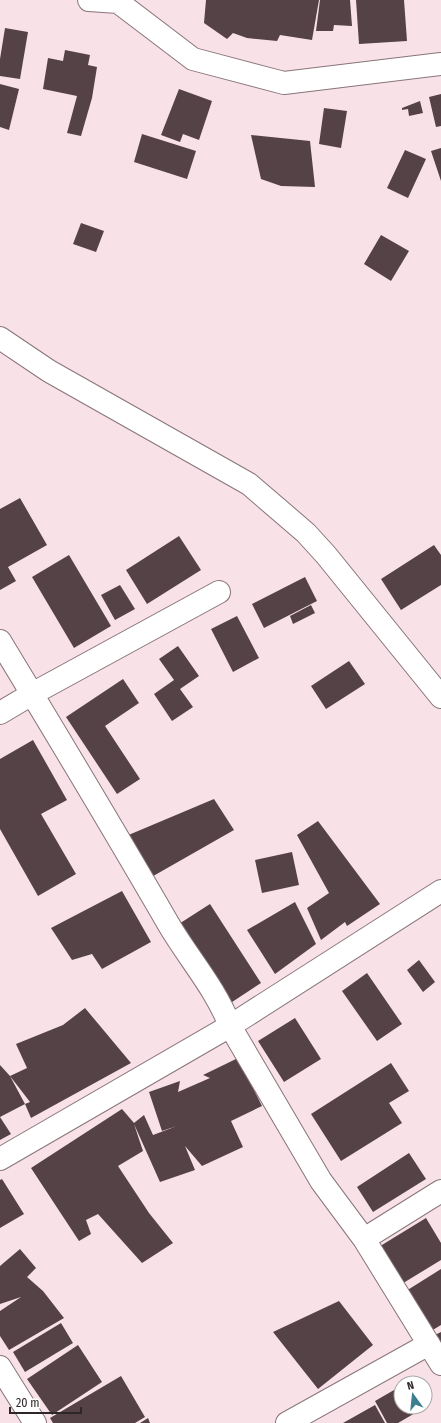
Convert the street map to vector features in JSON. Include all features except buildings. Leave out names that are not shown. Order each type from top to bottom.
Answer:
[{"type":"street","points":[[89,0],[117,1],[193,59],[284,83],[441,64]]},
{"type":"street","points":[[0,338],[49,371],[249,484],[306,533],[326,555],[441,697]]},
{"type":"street","points":[[0,713],[32,694],[220,592]]},
{"type":"street","points":[[0,641],[171,929],[223,1008],[230,1026],[321,1182],[364,1239],[441,1364]]},
{"type":"street","points":[[0,1159],[230,1026],[441,891]]},
{"type":"street","points":[[364,1239],[441,1191]]},
{"type":"street","points":[[287,1423],[429,1344]]},
{"type":"street","points":[[0,1367],[34,1423]]}]
